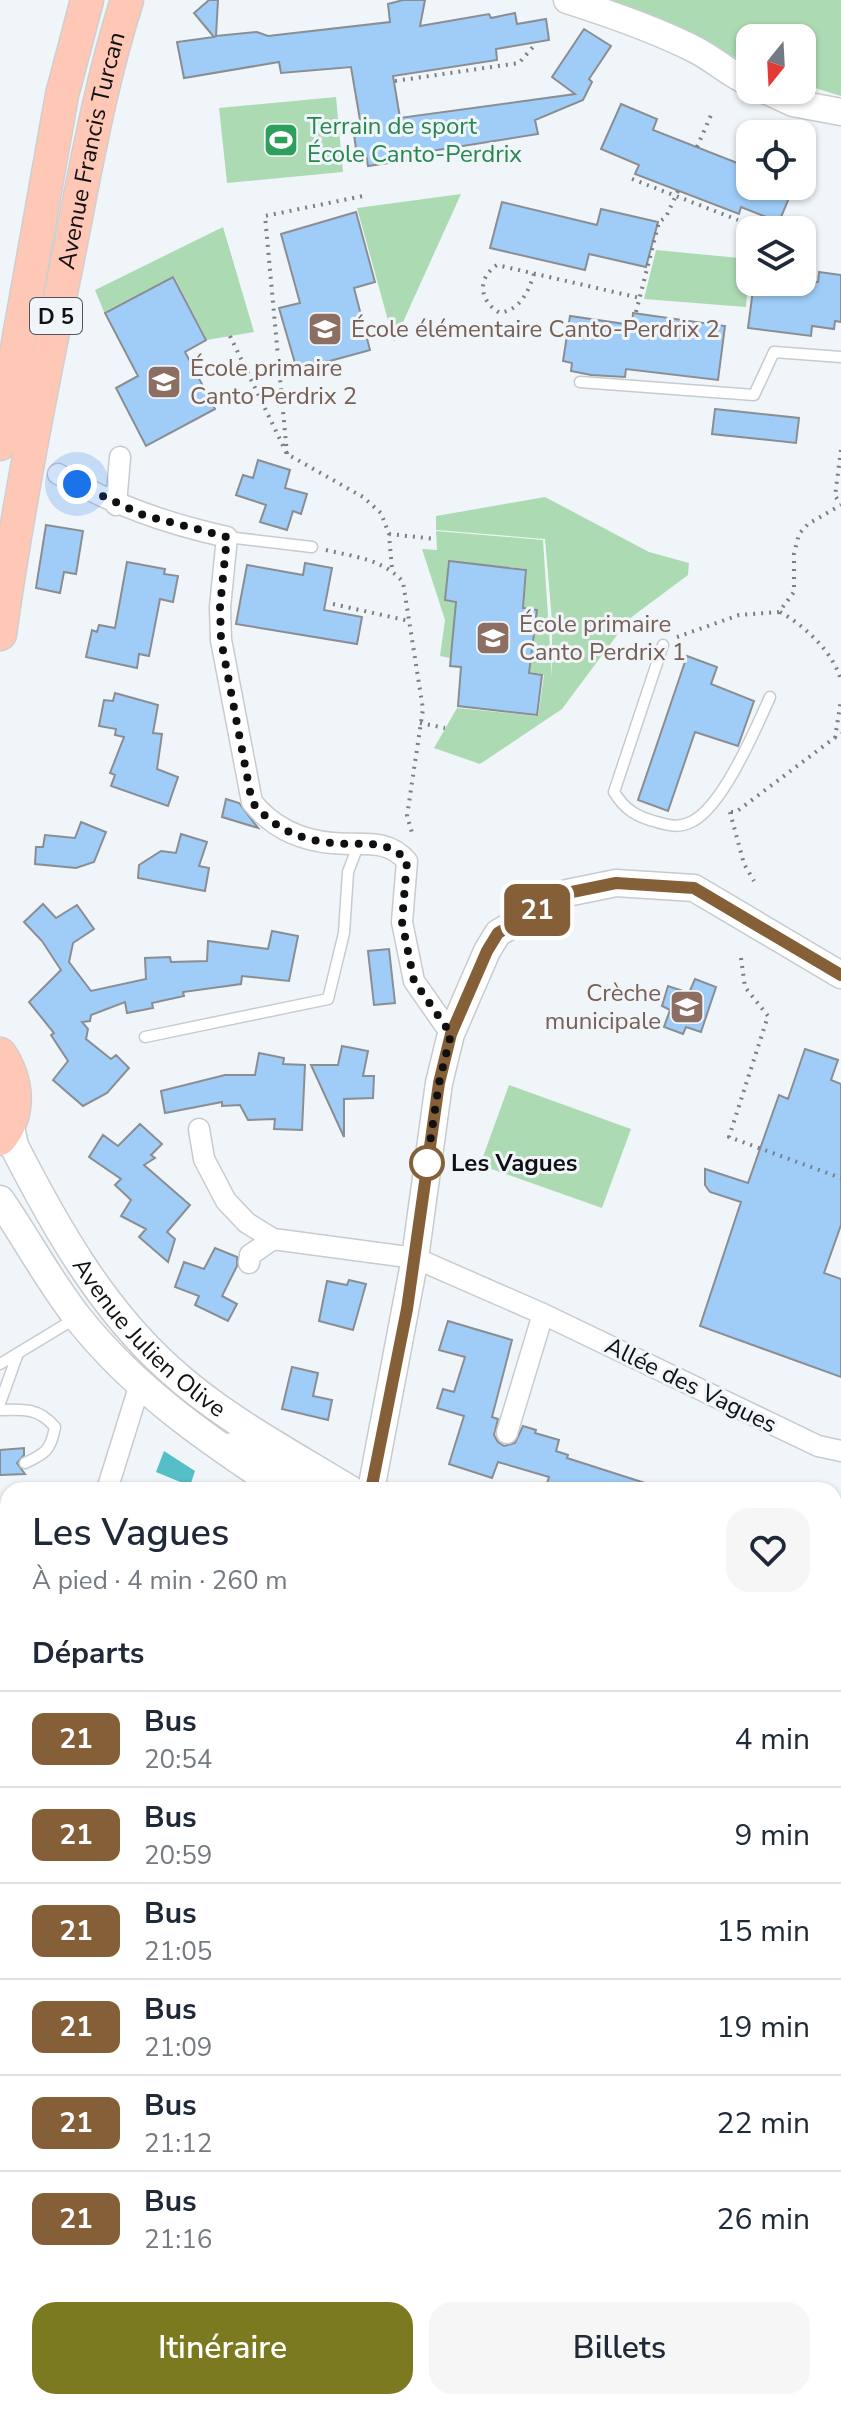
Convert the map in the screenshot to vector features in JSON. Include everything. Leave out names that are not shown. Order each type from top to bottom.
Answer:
[{"type":"main road","name":"Avenue Francis Turcan","points":[[0,444],[62,95],[87,0]]},
{"type":"main road","name":"Avenue Francis Turcan","points":[[0,634],[35,421],[106,66],[127,0]]},
{"type":"main road","points":[[106,66],[150,0]]},
{"type":"main road","points":[[0,1054],[17,1090],[5,1133]]},
{"type":"main road","name":"Avenue Julien Olive","points":[[5,1133],[79,1264],[127,1326],[167,1367],[216,1407],[337,1482]]},
{"type":"main road","name":"Avenue Julien Olive","points":[[0,1200],[78,1317],[140,1384],[202,1436],[272,1482]]},
{"type":"street","points":[[567,0],[627,20],[699,52],[736,77]]},
{"type":"street","points":[[798,104],[841,112]]},
{"type":"street","points":[[116,505],[120,457]]},
{"type":"street","points":[[58,474],[116,505],[170,524],[227,537],[220,607],[221,640],[252,802],[268,822],[300,837],[334,843],[360,841],[396,849],[407,861],[402,922],[414,981],[451,1034]]},
{"type":"street","points":[[373,1482],[415,1258],[439,1083],[451,1034],[498,933],[567,893],[616,883],[694,888],[841,975]]},
{"type":"street","name":"Allée des Vagues","points":[[199,1129],[204,1159],[226,1201],[247,1223],[273,1239],[415,1258],[543,1314],[818,1446],[841,1451]]},
{"type":"street","points":[[249,1263],[250,1255],[273,1239]]},
{"type":"street","points":[[507,1433],[543,1314]]},
{"type":"street","points":[[109,1482],[140,1384]]},
{"type":"street","name":"Avenue Julien Olive","points":[[202,1436],[249,1452],[307,1482]]},
{"type":"lane","points":[[580,382],[754,395],[774,352],[841,357]]},
{"type":"lane","points":[[227,537],[312,547]]},
{"type":"lane","points":[[663,645],[614,792],[631,812],[675,827],[695,820],[737,769],[770,697]]},
{"type":"lane","points":[[145,1037],[328,999],[344,933],[348,872],[360,841]]},
{"type":"lane","points":[[0,1364],[78,1317]]},
{"type":"lane","points":[[0,1403],[17,1356]]},
{"type":"lane","points":[[0,1410],[29,1409],[44,1414],[55,1427],[45,1454],[25,1463]]},
{"type":"path","points":[[395,81],[519,63],[533,47]]},
{"type":"path","points":[[697,147],[712,113]]},
{"type":"path","points":[[632,179],[736,219]]},
{"type":"path","points":[[636,312],[659,222],[666,217],[677,194]]},
{"type":"path","points":[[287,454],[265,216],[363,196]]},
{"type":"path","points":[[534,274],[527,295],[508,312],[500,313],[487,306],[482,296],[484,282],[497,265],[640,298]]},
{"type":"path","points":[[230,336],[287,454],[363,497],[381,513],[389,534],[392,569]]},
{"type":"path","points":[[779,612],[794,592],[794,554],[799,534],[808,524],[841,504],[835,496],[841,450]]},
{"type":"path","points":[[389,534],[436,539]]},
{"type":"path","points":[[312,547],[375,561],[392,569],[403,582],[423,709],[407,816]]},
{"type":"path","points":[[333,604],[409,621]]},
{"type":"path","points":[[663,645],[685,632],[717,621],[739,615],[779,612],[796,621],[811,636],[841,680]]},
{"type":"path","points":[[835,738],[841,700]]},
{"type":"path","points":[[420,723],[445,728]]},
{"type":"path","points":[[731,812],[736,812],[841,733]]},
{"type":"path","points":[[715,796],[731,812],[744,864],[754,881]]},
{"type":"path","points":[[741,958],[745,987],[768,1016],[729,1137],[841,1178]]},
{"type":"green space","points":[[612,0],[841,0],[841,96],[816,88],[816,24],[736,24],[736,58]]},
{"type":"green space","name":"Terrain de sport École Canto-Perdrix","points":[[336,97],[343,172],[227,183],[219,108]]},
{"type":"green space","points":[[461,194],[394,342],[357,208]]},
{"type":"green space","points":[[223,227],[254,332],[207,340],[174,276],[104,312],[95,290]]},
{"type":"green space","points":[[656,250],[736,258],[736,296],[747,296],[746,307],[644,299]]},
{"type":"green space","points":[[545,497],[649,552],[689,563],[688,575],[629,619],[562,709],[480,764],[434,748],[457,708],[538,716],[544,675],[530,672],[537,610],[524,608],[527,569],[448,561],[445,600],[456,602],[450,658],[440,656],[445,620],[422,549],[437,550],[436,531],[543,540],[552,677],[552,621],[545,539],[436,530],[436,516]]},
{"type":"green space","points":[[509,1085],[631,1129],[602,1208],[480,1165]]},
{"type":"water","points":[[164,1451],[195,1471],[191,1482],[180,1482],[156,1472]]},
{"type":"building","points":[[209,0],[218,0],[216,36],[257,32],[268,36],[390,22],[388,4],[403,0],[425,0],[420,26],[489,14],[491,18],[515,13],[517,24],[546,19],[549,40],[496,49],[497,60],[393,76],[400,118],[575,94],[552,77],[584,29],[611,46],[589,79],[592,82],[583,100],[535,120],[538,134],[406,155],[408,160],[368,166],[366,154],[357,156],[353,127],[361,126],[351,67],[281,73],[279,62],[184,78],[177,42],[214,37],[194,13]]},
{"type":"building","points":[[621,104],[657,119],[653,130],[736,163],[736,200],[788,200],[782,216],[764,216],[741,207],[739,214],[635,174],[639,165],[601,149]]},
{"type":"building","points":[[502,202],[597,225],[601,209],[658,222],[646,267],[589,254],[585,270],[490,248]]},
{"type":"building","name":"École élémentaire Canto-Perdrix 2","points":[[356,212],[375,282],[354,288],[370,350],[297,370],[279,308],[300,303],[281,234]]},
{"type":"building","points":[[819,272],[841,275],[841,322],[835,321],[834,329],[812,326],[811,336],[748,328],[752,296],[816,296]]},
{"type":"building","name":"École primaire Canto Perdrix 2","points":[[173,277],[206,340],[185,352],[215,409],[146,446],[116,388],[138,376],[105,313]]},
{"type":"building","points":[[633,313],[725,326],[718,380],[626,369],[625,377],[571,371],[572,363],[563,361],[570,316],[632,325]]},
{"type":"building","points":[[715,409],[799,418],[796,443],[712,434]]},
{"type":"building","points":[[258,460],[290,470],[285,488],[307,494],[301,514],[293,511],[287,530],[260,522],[266,505],[236,495],[243,475],[253,478]]},
{"type":"building","points":[[46,525],[83,531],[76,574],[64,572],[60,593],[36,588]]},
{"type":"building","name":"École primaire Canto Perdrix 1","points":[[449,561],[526,570],[523,608],[537,610],[529,673],[542,675],[537,715],[458,706],[461,667],[450,666],[456,602],[445,600]]},
{"type":"building","points":[[127,562],[165,569],[164,574],[178,576],[173,602],[160,599],[149,656],[139,654],[137,668],[86,657],[92,630],[97,632],[99,625],[115,628]]},
{"type":"building","points":[[305,563],[332,568],[324,610],[362,617],[357,644],[236,624],[247,565],[303,575]]},
{"type":"building","points":[[687,656],[717,667],[711,684],[754,701],[738,746],[695,732],[668,811],[638,800]]},
{"type":"building","points":[[115,693],[158,705],[153,733],[162,734],[157,769],[178,777],[168,806],[111,786],[115,775],[110,773],[124,737],[115,735],[116,729],[99,726],[104,700],[113,701]]},
{"type":"building","points":[[226,799],[239,803],[258,828],[222,817]]},
{"type":"building","points":[[81,822],[106,832],[94,862],[76,868],[35,864],[36,847],[43,847],[45,835],[75,838]]},
{"type":"building","points":[[181,834],[207,842],[199,866],[209,868],[205,891],[138,878],[139,865],[161,851],[176,853]]},
{"type":"building","points":[[43,904],[56,918],[77,905],[94,929],[73,943],[69,962],[91,991],[146,979],[145,958],[170,957],[171,962],[207,961],[208,941],[268,949],[272,931],[298,936],[289,981],[242,976],[241,984],[183,992],[184,996],[152,1003],[153,1008],[127,1013],[125,1002],[91,1015],[90,1021],[82,1022],[88,1029],[86,1039],[111,1059],[116,1055],[129,1068],[107,1093],[83,1106],[53,1080],[68,1061],[51,1035],[54,1033],[29,1002],[61,970],[42,941],[24,922]]},
{"type":"building","points":[[389,949],[395,1003],[374,1005],[368,951]]},
{"type":"building","name":"Crèche municipale","points":[[695,979],[716,987],[701,1032],[686,1027],[683,1034],[664,1027],[670,1010],[662,1006],[668,986],[689,993]]},
{"type":"building","points":[[342,1046],[368,1051],[363,1076],[374,1076],[373,1098],[344,1099],[344,1137],[311,1065],[338,1065]]},
{"type":"building","points":[[805,1049],[838,1060],[831,1080],[841,1084],[841,1225],[824,1273],[841,1279],[841,1377],[700,1326],[741,1202],[710,1192],[705,1185],[705,1169],[748,1183],[779,1095],[788,1099]]},
{"type":"building","points":[[259,1053],[284,1058],[283,1064],[305,1065],[302,1130],[274,1129],[275,1119],[248,1120],[240,1105],[222,1106],[222,1102],[165,1113],[161,1091],[225,1075],[255,1075]]},
{"type":"building","points":[[140,1124],[162,1144],[151,1155],[155,1158],[144,1165],[190,1205],[167,1232],[175,1239],[168,1262],[139,1237],[146,1229],[121,1216],[131,1200],[115,1185],[121,1179],[89,1157],[103,1135],[118,1146]]},
{"type":"building","points":[[215,1248],[237,1257],[237,1266],[222,1296],[237,1304],[228,1321],[195,1305],[199,1296],[175,1287],[184,1262],[204,1269]]},
{"type":"building","points":[[349,1280],[366,1284],[353,1330],[319,1321],[327,1281],[347,1285]]},
{"type":"building","points":[[448,1321],[512,1340],[492,1417],[498,1419],[494,1435],[498,1442],[504,1446],[515,1443],[523,1426],[559,1440],[556,1451],[568,1455],[567,1458],[642,1482],[547,1482],[549,1477],[498,1462],[492,1478],[449,1464],[464,1416],[437,1408],[443,1389],[454,1392],[465,1357],[439,1350]]},
{"type":"building","points":[[292,1367],[318,1373],[313,1396],[332,1400],[328,1420],[282,1409]]},
{"type":"building","points":[[24,1448],[24,1455],[17,1463],[25,1474],[0,1475],[0,1450]]},
{"type":"bus line","name":"21","points":[[373,1482],[407,1309],[439,1083],[451,1034],[498,933],[567,893],[616,883],[694,888],[841,975]]},
{"type":"place","name":"Terrain de sport École Canto-Perdrix","points":[[281,140]]},
{"type":"place","name":"École élémentaire Canto-Perdrix 2","points":[[325,329]]},
{"type":"place","name":"École primaire Canto Perdrix 2","points":[[164,382]]},
{"type":"place","name":"École primaire Canto Perdrix 1","points":[[493,638]]},
{"type":"place","name":"Crèche municipale","points":[[687,1007]]},
{"type":"place","name":"Les Vagues","points":[[427,1163]]},
{"type":"route","points":[[77,484],[116,505],[143,515],[227,537],[220,607],[226,676],[238,722],[252,802],[268,822],[300,837],[334,843],[360,841],[396,849],[407,861],[402,922],[414,981],[451,1034],[439,1083],[427,1163]]}]
